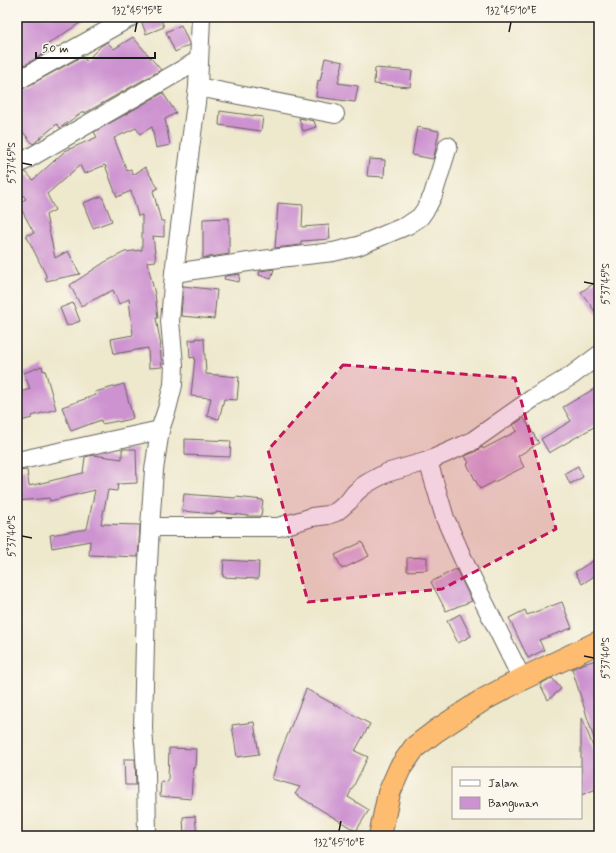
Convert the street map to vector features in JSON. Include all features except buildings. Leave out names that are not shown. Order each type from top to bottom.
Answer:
[{"type":"highway","points":[[380,836],[389,793],[400,768],[415,747],[436,731],[483,700],[522,679],[599,642]]},
{"type":"street","points":[[17,80],[131,17]]},
{"type":"street","points":[[147,836],[146,772],[143,728],[146,600],[150,527],[154,470],[160,430],[173,385],[174,365],[170,321],[174,273],[198,87],[201,17]]},
{"type":"street","points":[[17,164],[199,60]]},
{"type":"street","points":[[198,87],[335,114]]},
{"type":"street","points":[[174,273],[262,260],[333,252],[358,246],[408,225],[420,216],[427,207],[433,195],[448,146]]},
{"type":"street","points":[[150,527],[278,527],[336,512],[349,501],[355,493],[371,481],[393,471],[428,461],[471,442],[532,399],[571,376],[599,354]]},
{"type":"street","points":[[17,461],[160,430]]},
{"type":"street","points":[[428,461],[448,525],[467,568],[522,679]]},
{"type":"highlighted area","points":[[343,365],[515,378],[556,529],[442,589],[308,602],[268,450]]}]
